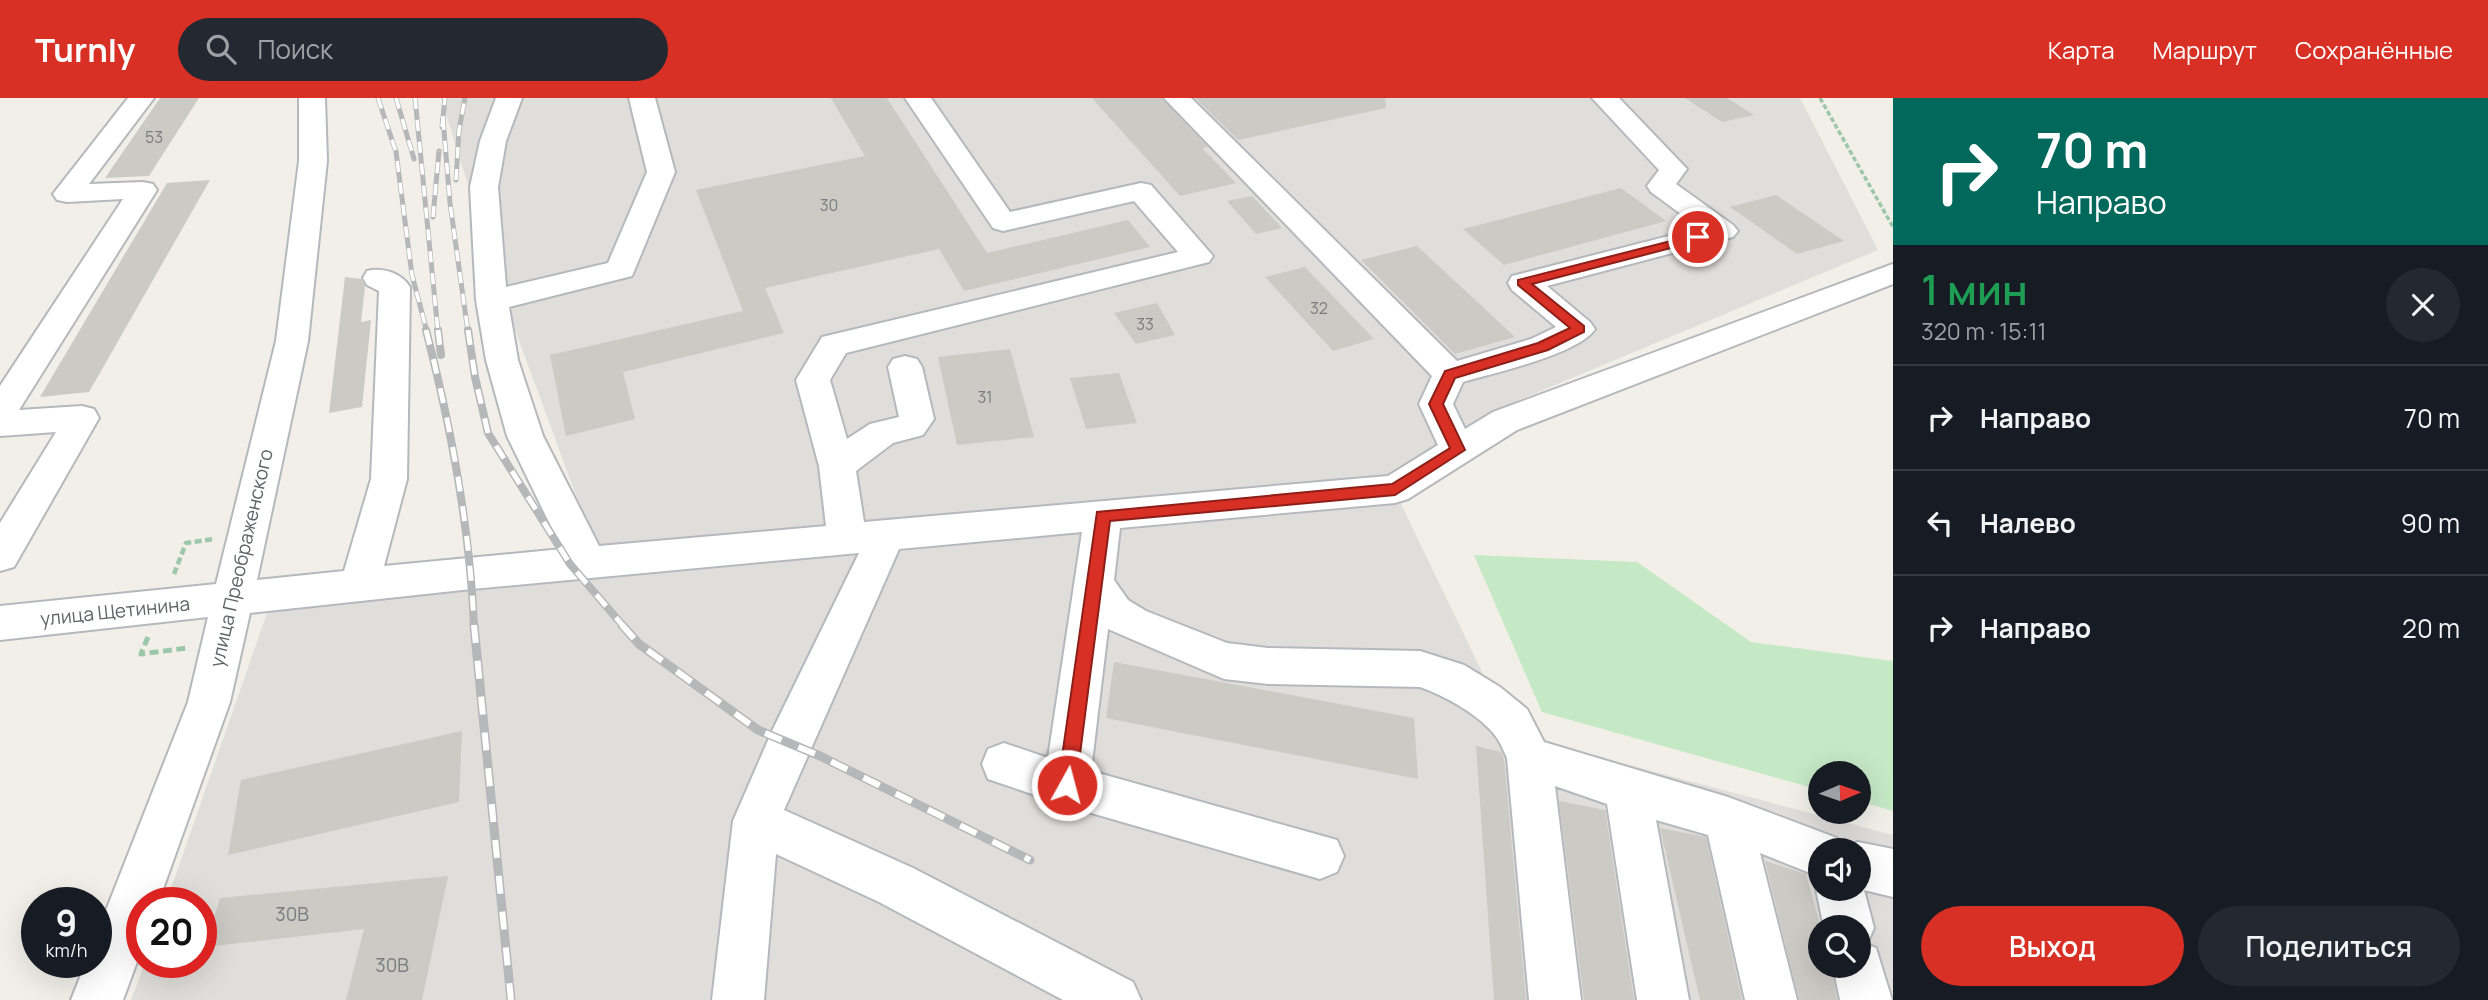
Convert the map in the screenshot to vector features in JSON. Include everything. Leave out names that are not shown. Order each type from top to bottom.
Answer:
[{"type":"street","points":[[0,413],[143,190],[67,194],[141,98]]},
{"type":"street","name":"улица Преображенского","points":[[97,1000],[209,702],[292,341],[313,161],[312,98]]},
{"type":"street","points":[[509,98],[493,141],[484,187],[492,300],[502,359],[526,436],[588,563]]},
{"type":"street","points":[[492,300],[529,293],[621,268],[661,172],[642,98]]},
{"type":"street","points":[[738,1000],[756,821],[789,743],[867,537],[836,466],[813,380],[834,345],[1198,257],[1141,191],[1003,222],[918,98]]},
{"type":"street","points":[[1177,98],[1450,374]]},
{"type":"street","points":[[1458,450],[1436,404],[1450,374],[1543,347],[1579,329],[1523,283],[1723,231],[1661,186],[1673,169],[1605,98]]},
{"type":"street","name":"улица Щетинина","points":[[0,624],[359,585],[1395,489],[1504,421],[1893,273]]},
{"type":"street","points":[[359,585],[389,479],[395,287],[378,278]]},
{"type":"street","points":[[836,466],[884,432],[915,424],[917,419],[905,368]]},
{"type":"street","points":[[0,424],[82,418],[0,556]]},
{"type":"street","points":[[1067,785],[1103,516]]},
{"type":"street","points":[[1094,582],[1114,612],[1132,623],[1224,661],[1268,666],[1420,669],[1449,678],[1485,700],[1512,723],[1530,757],[1555,1000]]},
{"type":"street","points":[[1530,757],[1628,790],[1728,819],[1808,849]]},
{"type":"street","points":[[1004,764],[1067,785],[1320,856]]},
{"type":"street","points":[[1628,790],[1663,1000]]},
{"type":"street","points":[[1728,819],[1771,1000]]},
{"type":"street","points":[[756,821],[896,885],[1115,1000]]},
{"type":"street","points":[[1871,868],[1893,873]]},
{"type":"street","points":[[1861,978],[1866,1000]]},
{"type":"path","points":[[1820,98],[1893,226]]},
{"type":"shaded area","points":[[441,98],[1800,98],[1878,250],[1493,411],[1385,477],[595,547],[503,297]]},
{"type":"shaded area","points":[[1401,504],[1512,734],[1808,812],[1808,824],[1852,824],[1893,835],[1893,1000],[131,1000],[139,978],[217,978],[217,887],[172,887],[268,610]]},
{"type":"green space","points":[[1474,555],[1637,562],[1751,642],[1893,661],[1893,811],[1871,805],[1871,761],[1808,761],[1808,787],[1542,712]]},
{"type":"building","points":[[160,98],[199,98],[149,176],[105,178]]},
{"type":"building","points":[[831,98],[887,98],[987,253],[1128,220],[1150,247],[964,291],[939,249],[765,288],[784,333],[623,372],[635,419],[566,436],[550,355],[743,311],[696,190],[865,156]]},
{"type":"building","points":[[1092,98],[1161,98],[1208,147],[1202,148],[1236,183],[1180,196]]},
{"type":"building","points":[[1195,98],[1385,98],[1386,108],[1238,140]]},
{"type":"building","points":[[1685,98],[1727,98],[1754,115],[1722,122]]},
{"type":"building","points":[[210,180],[89,392],[40,397],[167,183]]},
{"type":"building","points":[[1621,188],[1666,221],[1504,265],[1463,229]]},
{"type":"building","points":[[1776,195],[1844,241],[1797,254],[1730,207]]},
{"type":"building","points":[[1252,196],[1282,228],[1256,234],[1227,201]]},
{"type":"building","points":[[1417,246],[1515,337],[1455,354],[1361,260]]},
{"type":"building","points":[[1305,267],[1374,339],[1333,351],[1265,277]]},
{"type":"building","points":[[345,277],[361,279],[365,286],[361,322],[371,320],[362,407],[329,413]]},
{"type":"building","points":[[1157,303],[1175,335],[1136,344],[1114,313]]},
{"type":"building","points":[[1010,349],[1034,437],[957,445],[938,357]]},
{"type":"building","points":[[1119,373],[1137,423],[1086,429],[1070,378]]},
{"type":"building","points":[[1114,662],[1414,718],[1418,779],[1106,718]]},
{"type":"building","points":[[462,731],[459,802],[228,855],[241,780]]},
{"type":"building","points":[[1476,746],[1501,752],[1504,759],[1526,1000],[1494,1000]]},
{"type":"building","points":[[1559,801],[1605,810],[1634,1000],[1584,1000]]},
{"type":"building","points":[[1660,828],[1706,837],[1742,1000],[1700,1000]]},
{"type":"building","points":[[1765,861],[1806,874],[1808,901],[1814,901],[1817,915],[1808,915],[1808,978],[1833,978],[1837,1000],[1799,1000]]},
{"type":"building","points":[[448,876],[422,1000],[346,1000],[364,929],[217,946],[217,908],[220,898]]},
{"type":"railway","points":[[378,98],[396,152],[412,275],[427,332]]},
{"type":"railway","points":[[396,98],[414,159]]},
{"type":"railway","points":[[415,98],[438,332]]},
{"type":"railway","points":[[442,127],[445,98]]},
{"type":"railway","points":[[456,180],[459,130],[465,98]]},
{"type":"railway","points":[[443,119],[450,203],[468,332]]},
{"type":"railway","points":[[433,217],[439,151]]},
{"type":"railway","points":[[426,330],[464,514],[474,627]]},
{"type":"railway","points":[[438,330],[441,355]]},
{"type":"railway","points":[[468,330],[488,433],[570,564],[624,627]]},
{"type":"railway","points":[[474,625],[511,1000]]},
{"type":"railway","points":[[622,625],[639,644],[758,730],[820,756],[1030,860]]},
{"type":"route","points":[[1067,785],[1103,516],[1395,489],[1458,450],[1436,404],[1450,374],[1543,347],[1579,329],[1523,283],[1698,237]]}]
